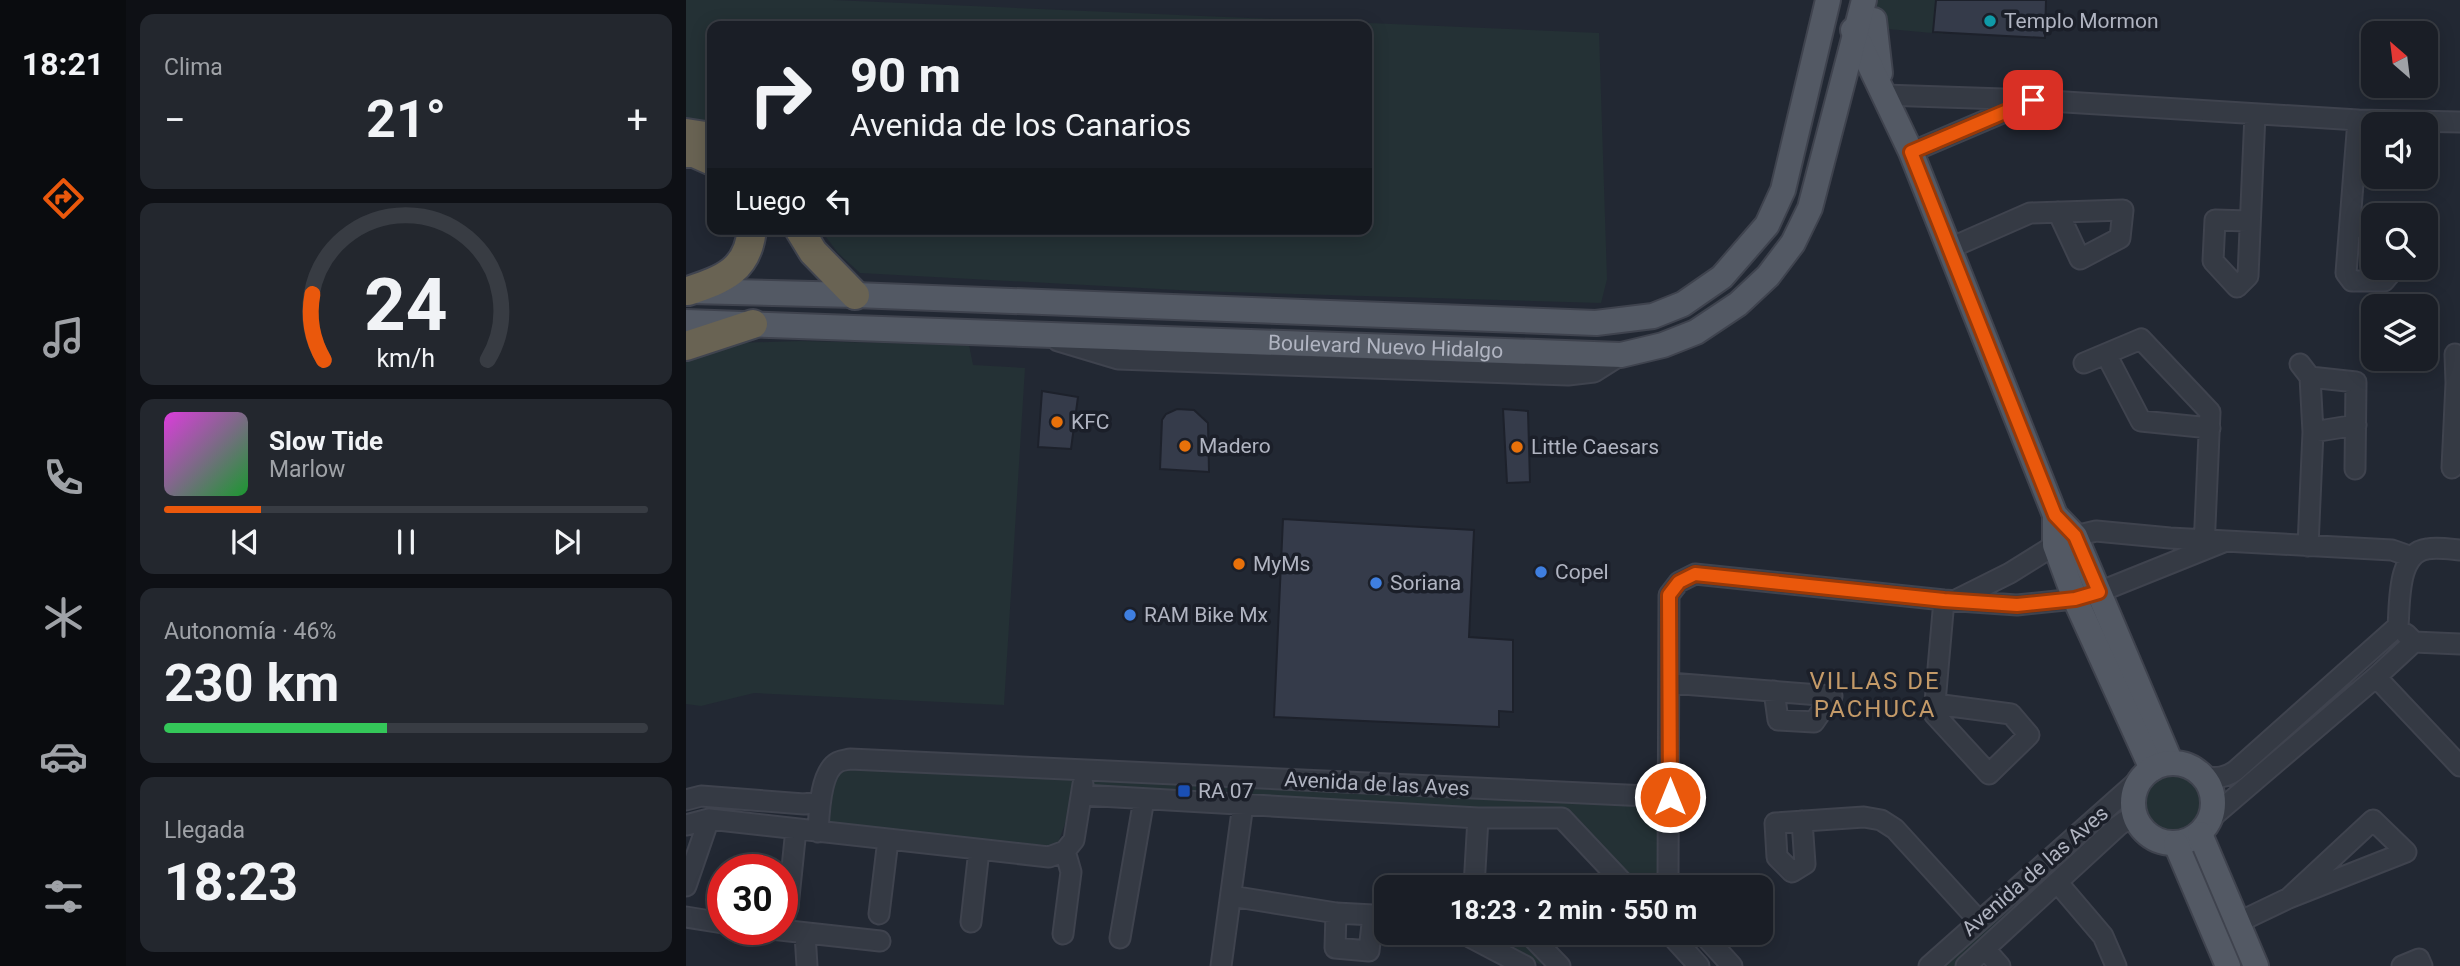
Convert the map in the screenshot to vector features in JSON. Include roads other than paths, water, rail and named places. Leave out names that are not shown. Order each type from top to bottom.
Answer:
[{"type":"highway","points":[[686,133],[707,136]]},
{"type":"highway","points":[[686,153],[694,153],[707,159]]},
{"type":"highway","points":[[687,291],[723,279],[741,263],[751,235]]},
{"type":"highway","points":[[803,235],[813,252],[855,295]]},
{"type":"highway","points":[[686,346],[753,324]]},
{"type":"main road","name":"Boulevard Nuevo Hidalgo","points":[[687,291],[1596,323],[1653,316],[1683,304],[1722,277],[1767,225],[1783,190],[1828,0]]},
{"type":"main road","points":[[1848,0],[1867,22],[1884,94],[1911,152],[2065,541],[2075,599],[2155,769]]},
{"type":"main road","name":"Boulevard Nuevo Hidalgo","points":[[686,322],[1036,335],[1263,350],[1621,355],[1663,345],[1696,332],[1738,304],[1768,276],[1793,243],[1810,208],[1867,22]]},
{"type":"main road","points":[[1824,159],[1840,135],[1852,94],[1867,22]]},
{"type":"main road","points":[[1867,22],[1884,94]]},
{"type":"main road","points":[[1852,94],[1862,90],[1874,90],[1884,94]]},
{"type":"main road","points":[[2065,541],[2099,592],[2155,769]]},
{"type":"main road","points":[[2189,766],[2205,777],[2213,794],[2214,806],[2205,826],[2189,841],[2176,844],[2157,841],[2141,830],[2133,813],[2132,800],[2135,788],[2155,769],[2189,766]]},
{"type":"main road","points":[[2205,826],[2256,966]]},
{"type":"main road","points":[[2176,844],[2228,966]]},
{"type":"street","points":[[1884,94],[2033,100],[2358,120],[2460,122]]},
{"type":"street","points":[[1970,97],[1979,122]]},
{"type":"street","points":[[1911,152],[2033,100]]},
{"type":"street","points":[[2249,221],[2255,114]]},
{"type":"street","points":[[2358,120],[2346,273],[2352,281],[2385,280]]},
{"type":"street","points":[[1948,249],[2030,213],[2057,212]]},
{"type":"street","points":[[2351,226],[2361,227]]},
{"type":"street","points":[[1263,350],[1264,310]]},
{"type":"street","points":[[2084,363],[2141,340],[2210,412],[2205,543]]},
{"type":"street","points":[[2106,354],[2141,421],[2210,428]]},
{"type":"street","points":[[2452,468],[2457,441],[2458,383],[2455,354]]},
{"type":"street","points":[[2308,546],[2313,432],[2305,370],[2356,382],[2355,469]]},
{"type":"street","points":[[2313,432],[2357,425]]},
{"type":"street","points":[[1950,599],[2010,573],[2065,541],[2096,531],[2205,543],[2226,541],[2392,550],[2412,557]]},
{"type":"street","points":[[2170,538],[2178,548],[2179,559]]},
{"type":"street","points":[[1668,875],[1669,595],[1679,582],[1695,574],[2017,605],[2075,599],[2099,592],[2179,559],[2205,543]]},
{"type":"street","points":[[2205,777],[2227,776],[2235,771],[2398,625],[2403,570],[2412,557],[2424,549],[2460,550]]},
{"type":"street","points":[[2010,573],[2010,595],[2017,605]]},
{"type":"street","points":[[1935,704],[2011,714],[2029,736],[1989,774],[1934,714],[1935,704],[1950,599]]},
{"type":"street","points":[[2398,625],[2414,642],[2460,644]]},
{"type":"street","points":[[2205,826],[2414,642]]},
{"type":"street","points":[[2376,677],[2460,766]]},
{"type":"street","points":[[1670,683],[1774,691],[1832,696],[1814,722],[1778,720],[1774,691]]},
{"type":"street","name":"Avenida de las Aves","points":[[818,832],[820,803],[830,769],[837,762],[850,759],[1670,797]]},
{"type":"street","name":"Avenida de las Aves","points":[[1929,966],[2155,769]]},
{"type":"street","points":[[686,825],[709,819],[1049,857],[1065,851],[1074,840],[1085,770]]},
{"type":"street","points":[[1572,794],[1562,818],[1616,875]]},
{"type":"street","name":"Avenida de las Aves","points":[[1082,795],[1478,818],[1562,818]]},
{"type":"street","points":[[686,800],[701,796],[820,803]]},
{"type":"street","points":[[1120,938],[1144,799]]},
{"type":"street","points":[[1221,966],[1243,804]]},
{"type":"street","points":[[1802,821],[1864,817],[1881,820],[1895,829],[1979,921]]},
{"type":"street","points":[[1475,875],[1478,818]]},
{"type":"street","points":[[686,886],[709,819]]},
{"type":"street","points":[[2239,922],[2289,898],[2406,852],[2373,820],[2289,898]]},
{"type":"street","name":"Avenida de las Aves","points":[[1966,966],[2118,826],[2125,821],[2138,822]]},
{"type":"street","points":[[793,854],[796,829]]},
{"type":"street","points":[[879,914],[888,840]]},
{"type":"street","points":[[971,922],[979,850]]},
{"type":"street","points":[[1063,934],[1071,872],[1065,851]]},
{"type":"street","points":[[2057,882],[2104,936],[2116,966]]},
{"type":"street","points":[[1231,895],[1336,913]]},
{"type":"street","points":[[686,917],[707,920]]},
{"type":"street","points":[[798,933],[880,941]]},
{"type":"street","points":[[805,934],[807,966]]},
{"type":"street","points":[[1485,945],[1525,966]]},
{"type":"street","points":[[1540,945],[1560,966]]},
{"type":"street","points":[[1680,945],[1699,966]]},
{"type":"street","points":[[1713,945],[1732,966]]},
{"type":"street","points":[[1984,949],[2000,966]]},
{"type":"street","points":[[2402,966],[2419,959],[2422,966]]},
{"type":"place","name":"Templo Mormon","points":[[1990,21]]},
{"type":"place","name":"KFC","points":[[1057,422]]},
{"type":"place","name":"Madero","points":[[1185,446]]},
{"type":"place","name":"Little Caesars","points":[[1517,447]]},
{"type":"place","name":"MyMs","points":[[1239,564]]},
{"type":"place","name":"Copel","points":[[1541,572]]},
{"type":"place","name":"Soriana","points":[[1376,583]]},
{"type":"place","name":"RAM Bike Mx","points":[[1130,615]]},
{"type":"place","name":"RA 07","points":[[1184,791]]},
{"type":"district","name":"VILLAS DE PACHUCA","points":[[1875,695]]}]
